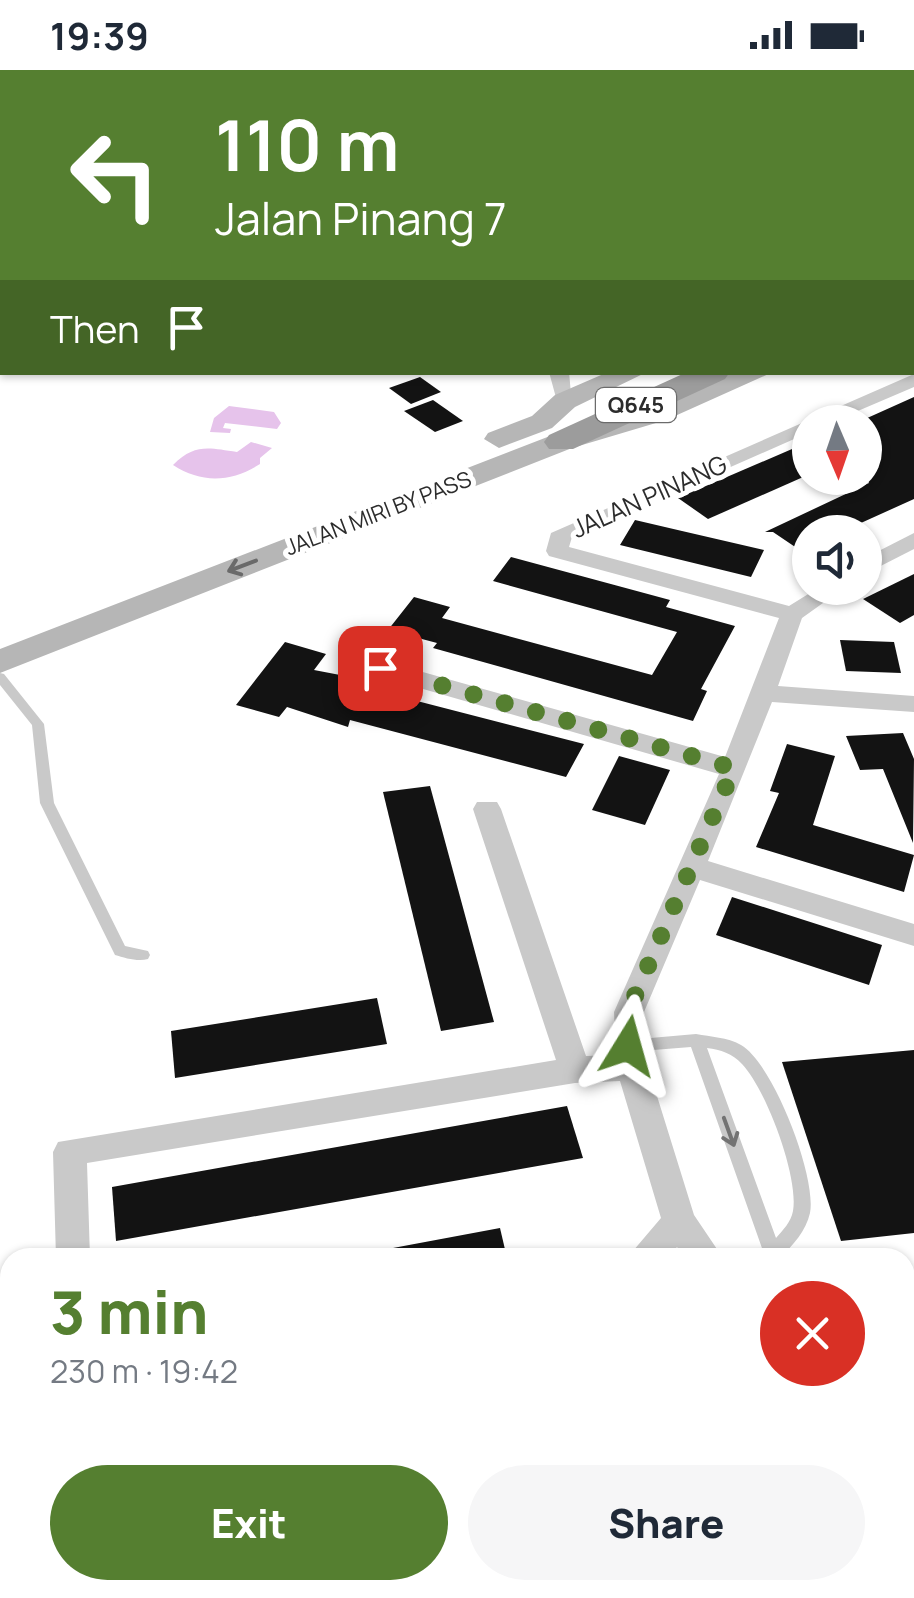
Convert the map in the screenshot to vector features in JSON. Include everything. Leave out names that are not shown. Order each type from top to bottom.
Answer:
[{"type":"highway","name":"Q645","points":[[557,409],[666,375]]},
{"type":"highway","name":"Q645","points":[[557,409],[701,375]]},
{"type":"main road","name":"JALAN MIRI BY PASS","points":[[0,662],[627,375]]},
{"type":"main road","name":"JALAN MIRI BY PASS","points":[[0,632],[557,409],[656,414],[753,375]]},
{"type":"street","name":"JALAN PINANG","points":[[857,405],[914,380]]},
{"type":"street","name":"JALAN PINANG","points":[[792,433],[562,533],[556,543],[557,551],[792,614]]},
{"type":"street","points":[[882,558],[914,540]]},
{"type":"street","points":[[698,1248],[679,1222],[630,1056],[628,1012],[734,768],[792,614],[806,605]]},
{"type":"street","points":[[380,668],[734,768]]},
{"type":"street","points":[[762,693],[914,704]]},
{"type":"street","points":[[487,808],[574,1070]]},
{"type":"street","points":[[690,866],[914,935]]},
{"type":"street","points":[[72,1248],[67,1157],[76,1150],[574,1070],[630,1056]]},
{"type":"street","points":[[654,1248],[679,1222]]},
{"type":"lane","points":[[0,677],[38,724],[46,803],[60,836],[120,951],[143,955]]},
{"type":"lane","points":[[696,1040],[768,1248]]},
{"type":"lane","points":[[630,1056],[696,1040],[736,1049],[764,1078],[803,1191],[797,1226],[777,1248]]},
{"type":"shaded area","points":[[229,406],[274,412],[281,423],[277,429],[225,423],[223,428],[231,429],[230,433],[210,432],[214,418]]},
{"type":"shaded area","points":[[251,442],[272,448],[260,458],[260,464],[239,474],[206,478],[173,465],[196,450],[237,452]]},
{"type":"building","points":[[420,377],[441,392],[411,404],[389,388]]},
{"type":"building","points":[[914,397],[914,499],[879,515],[801,515],[844,495],[882,495],[882,411]]},
{"type":"building","points":[[433,400],[463,421],[435,432],[404,411]]},
{"type":"building","points":[[792,449],[792,482],[708,519],[678,498]]},
{"type":"building","points":[[792,519],[792,545],[773,532],[765,532]]},
{"type":"building","points":[[635,520],[764,550],[751,577],[620,545]]},
{"type":"building","points":[[511,557],[670,600],[666,607],[735,626],[701,689],[707,691],[693,721],[433,648],[437,643],[388,630],[414,597],[450,607],[442,618],[652,675],[677,632],[493,581]]},
{"type":"building","points":[[914,574],[914,615],[900,623],[872,605],[882,605],[882,590]]},
{"type":"building","points":[[840,640],[894,642],[901,673],[846,671]]},
{"type":"building","points":[[285,642],[326,654],[314,670],[361,679],[359,686],[584,744],[566,777],[350,720],[348,727],[287,707],[279,717],[236,705]]},
{"type":"building","points":[[903,733],[914,759],[913,843],[883,769],[860,770],[846,736]]},
{"type":"building","points":[[787,744],[835,756],[813,825],[914,855],[904,892],[756,847],[779,793],[770,791]]},
{"type":"building","points":[[619,756],[670,770],[645,825],[592,810]]},
{"type":"building","points":[[430,786],[494,1022],[441,1031],[383,792]]},
{"type":"building","points":[[732,897],[882,945],[869,985],[716,935]]},
{"type":"building","points":[[377,998],[387,1044],[175,1078],[171,1031]]},
{"type":"building","points":[[914,1050],[914,1233],[841,1241],[782,1062]]},
{"type":"building","points":[[567,1106],[583,1158],[116,1241],[112,1187]]},
{"type":"building","points":[[500,1228],[505,1248],[393,1248]]},
{"type":"route","points":[[380,668],[734,768],[628,1012],[628,1046]]}]
